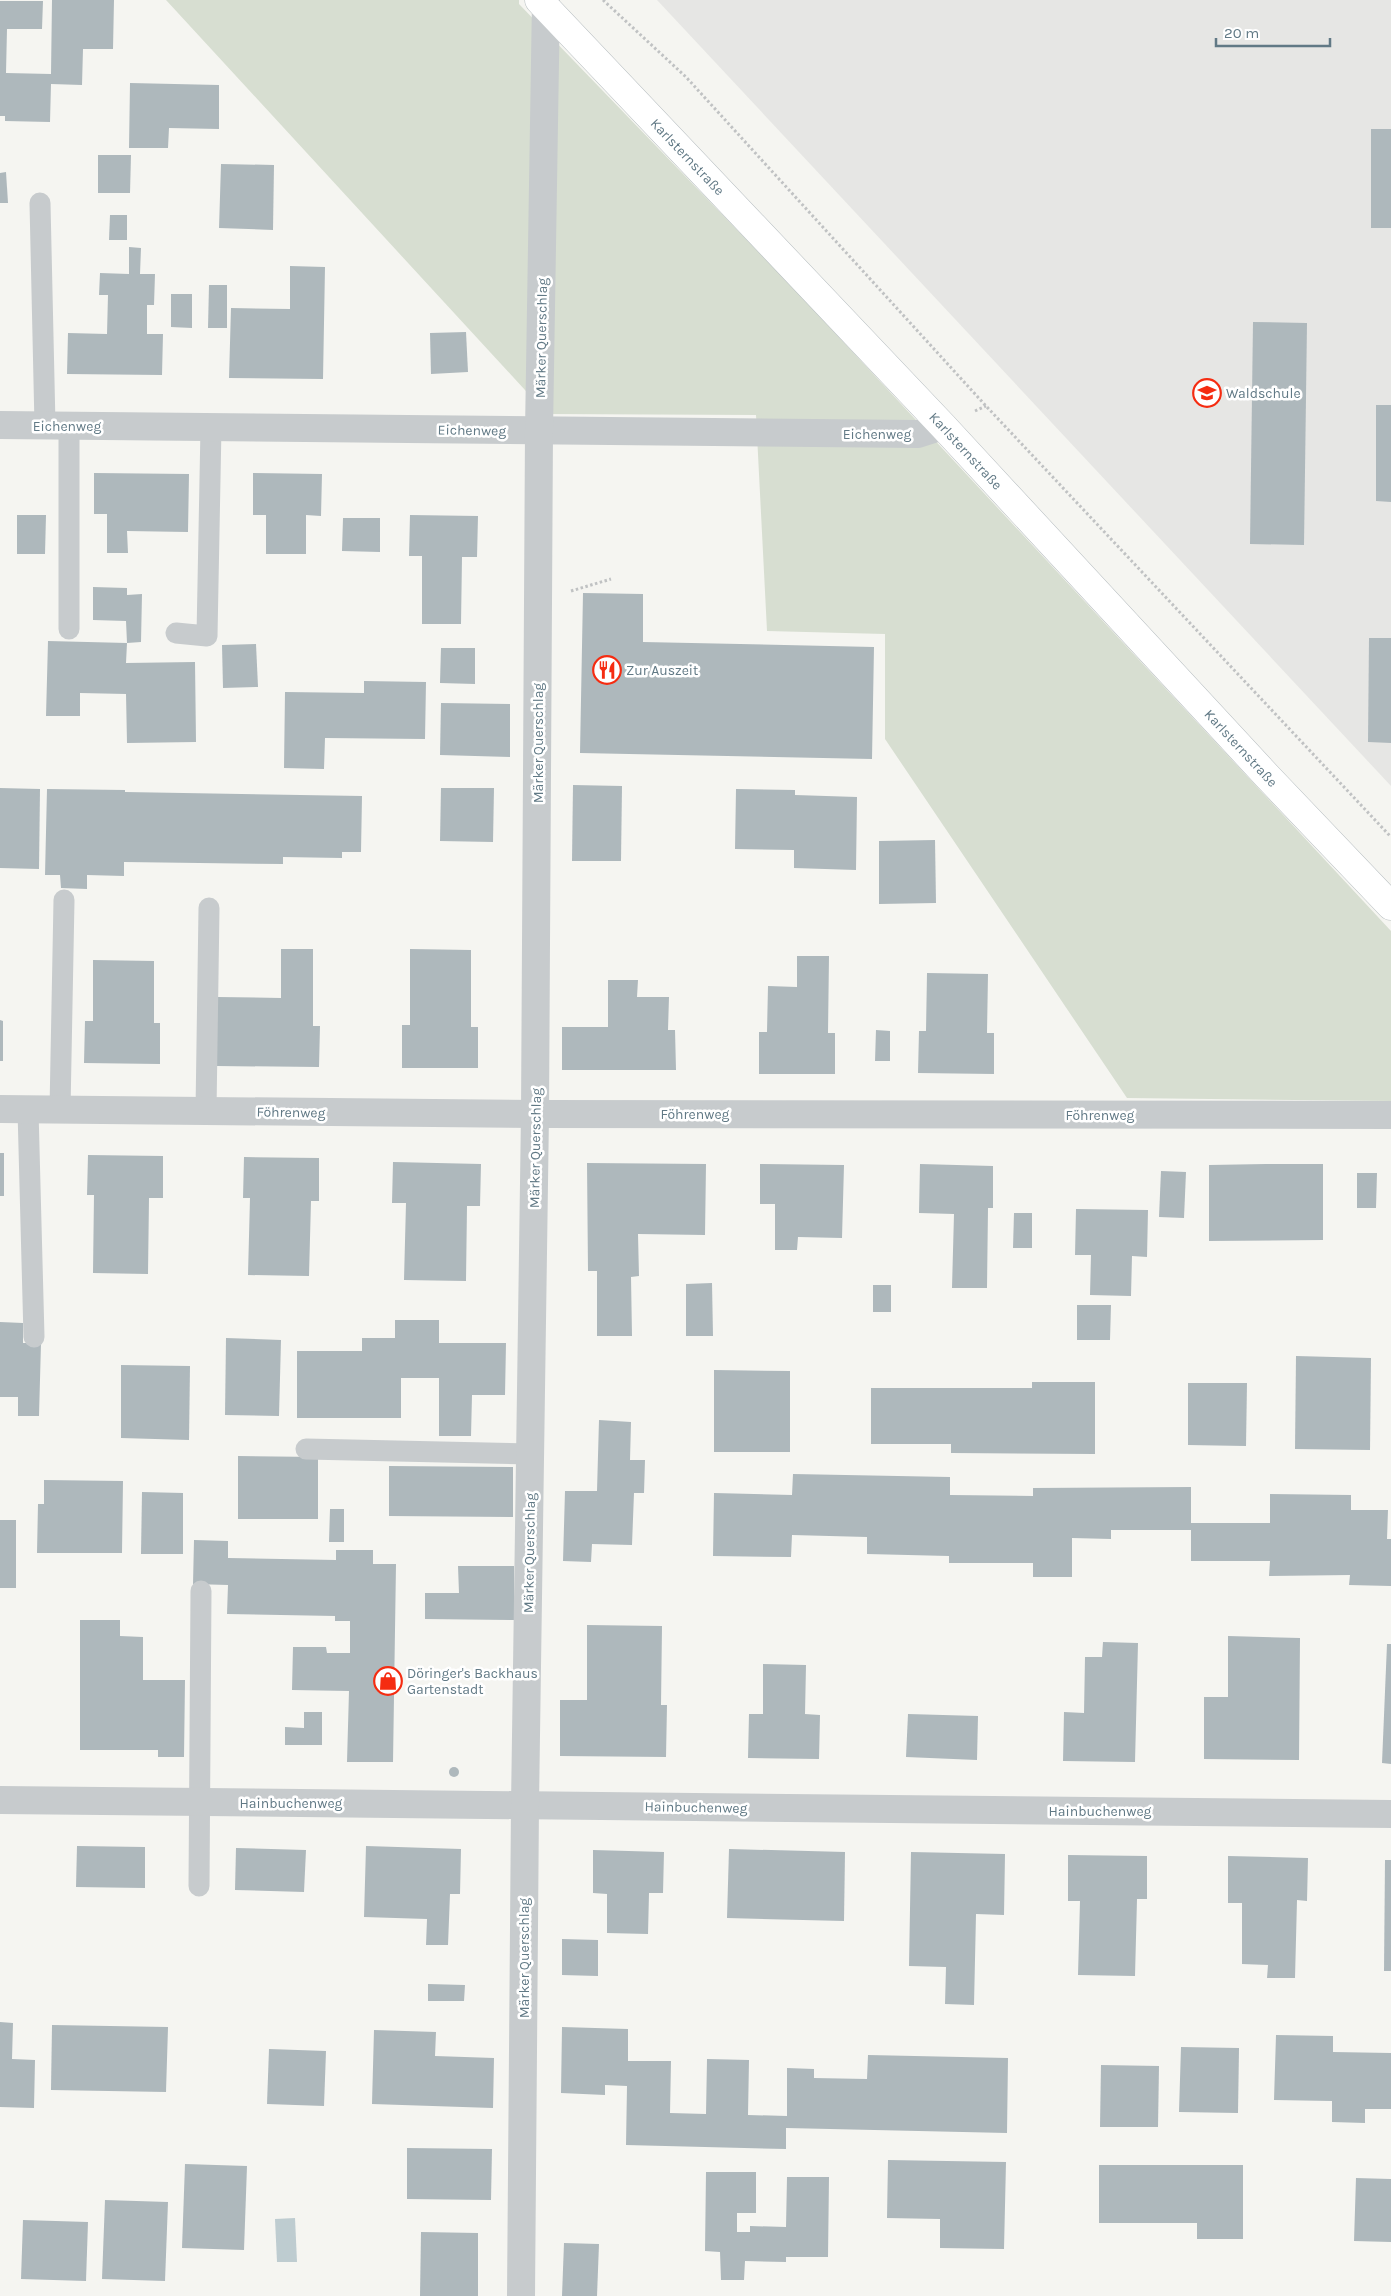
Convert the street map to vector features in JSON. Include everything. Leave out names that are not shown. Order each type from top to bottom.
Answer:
[{"type":"street","name":"Karlsternstraße","points":[[544,2],[943,426],[1260,769],[1391,906]]},
{"type":"street","name":"Märker Querschlag","points":[[522,2296],[525,1805],[535,1114],[539,430],[544,2]]},
{"type":"street","name":"Eichenweg","points":[[0,425],[918,434],[943,426]]},
{"type":"street","name":"Föhrenweg","points":[[0,1109],[535,1114],[1391,1115]]},
{"type":"street","name":"Hainbuchenweg","points":[[0,1800],[1391,1814]]},
{"type":"lane","points":[[40,203],[57,425],[69,629]]},
{"type":"lane","points":[[176,633],[207,636],[211,427]]},
{"type":"lane","points":[[60,1110],[64,900]]},
{"type":"lane","points":[[206,1111],[209,908]]},
{"type":"lane","points":[[28,1110],[34,1337]]},
{"type":"lane","points":[[306,1449],[531,1454]]},
{"type":"lane","points":[[198,1886],[201,1591]]},
{"type":"path","points":[[603,0],[686,77],[986,406],[1391,837]]},
{"type":"path","points":[[539,601],[611,579]]},
{"type":"shaded area","points":[[166,0],[519,0],[519,4],[797,292],[1391,931],[1391,1101],[1127,1098],[885,739],[885,634],[767,631],[756,415],[547,414]]},
{"type":"shaded area","name":"Waldschule","points":[[657,0],[1391,0],[1391,786]]},
{"type":"shaded area","points":[[295,2218],[297,2262],[277,2262],[275,2219]]},
{"type":"building","points":[[52,0],[114,0],[113,49],[83,49],[82,85],[51,84],[50,122],[5,121],[5,116],[0,116],[0,1],[43,1],[42,29],[7,29],[6,73],[51,74]]},
{"type":"building","points":[[130,83],[219,85],[219,129],[169,128],[168,148],[129,148]]},
{"type":"building","points":[[1371,129],[1391,129],[1391,228],[1371,228]]},
{"type":"building","points":[[98,155],[131,155],[130,193],[98,193]]},
{"type":"building","points":[[221,164],[274,165],[273,230],[219,228]]},
{"type":"building","points":[[6,172],[8,203],[0,203],[0,173]]},
{"type":"building","points":[[110,215],[127,215],[127,240],[109,240]]},
{"type":"building","points":[[129,247],[141,248],[140,274],[155,274],[154,305],[147,305],[147,334],[163,334],[162,375],[67,374],[68,333],[107,334],[108,295],[99,295],[100,273],[129,274]]},
{"type":"building","points":[[290,266],[325,267],[323,379],[229,378],[231,308],[290,309]]},
{"type":"building","points":[[209,285],[227,285],[227,328],[208,328]]},
{"type":"building","points":[[171,294],[192,294],[192,328],[171,327]]},
{"type":"building","points":[[1253,322],[1307,323],[1304,545],[1250,544]]},
{"type":"building","points":[[466,332],[468,372],[431,374],[430,333]]},
{"type":"building","points":[[1376,405],[1391,405],[1391,502],[1376,501]]},
{"type":"building","points":[[94,473],[189,474],[188,532],[127,531],[128,553],[107,553],[107,514],[94,514]]},
{"type":"building","points":[[253,473],[322,474],[321,516],[306,515],[306,554],[266,554],[266,515],[253,515]]},
{"type":"building","points":[[17,515],[46,515],[45,554],[17,554]]},
{"type":"building","points":[[410,515],[478,516],[477,557],[462,557],[461,624],[422,624],[422,556],[409,556]]},
{"type":"building","points":[[343,518],[380,518],[380,552],[342,551]]},
{"type":"building","points":[[93,587],[127,588],[127,595],[142,594],[141,642],[127,643],[126,621],[93,620]]},
{"type":"building","points":[[583,593],[643,594],[643,642],[874,647],[872,759],[580,753]]},
{"type":"building","points":[[1369,638],[1391,638],[1391,743],[1368,742]]},
{"type":"building","points":[[48,641],[127,643],[126,663],[195,662],[196,742],[127,743],[126,694],[80,693],[80,716],[46,716]]},
{"type":"building","points":[[256,644],[258,687],[223,688],[222,645]]},
{"type":"building","points":[[441,648],[475,648],[475,684],[440,683]]},
{"type":"building","points":[[364,681],[426,682],[425,739],[325,738],[324,769],[284,768],[285,692],[364,693]]},
{"type":"building","points":[[441,703],[510,704],[510,757],[440,755]]},
{"type":"building","points":[[573,785],[622,786],[621,861],[572,861]]},
{"type":"building","points":[[0,788],[40,789],[39,869],[0,868]]},
{"type":"building","points":[[441,788],[494,788],[493,842],[440,841]]},
{"type":"building","points":[[47,789],[362,796],[361,852],[342,852],[342,858],[283,857],[283,864],[124,862],[124,876],[87,875],[87,889],[61,888],[60,875],[45,875]]},
{"type":"building","points":[[736,789],[795,790],[795,795],[857,797],[856,870],[794,868],[794,850],[735,849]]},
{"type":"building","points":[[935,840],[936,903],[879,904],[879,841]]},
{"type":"building","points":[[281,949],[313,949],[313,1026],[320,1026],[319,1067],[217,1066],[217,997],[281,998]]},
{"type":"building","points":[[410,949],[471,950],[471,1027],[478,1027],[478,1068],[402,1068],[402,1025],[410,1025]]},
{"type":"building","points":[[797,956],[829,956],[828,1033],[835,1033],[835,1074],[759,1074],[759,1032],[767,1032],[768,986],[797,987]]},
{"type":"building","points":[[93,960],[154,961],[154,1023],[160,1023],[160,1064],[84,1063],[85,1021],[93,1021]]},
{"type":"building","points":[[927,973],[988,974],[987,1033],[994,1033],[994,1074],[918,1073],[919,1031],[926,1031]]},
{"type":"building","points":[[608,980],[638,980],[637,997],[669,997],[668,1030],[675,1030],[676,1070],[562,1070],[562,1027],[608,1027]]},
{"type":"building","points":[[0,1020],[3,1021],[3,1061],[0,1061]]},
{"type":"building","points":[[876,1030],[890,1031],[890,1061],[875,1061]]},
{"type":"building","points":[[0,1153],[4,1153],[4,1196],[0,1196]]},
{"type":"building","points":[[88,1155],[163,1156],[163,1198],[149,1198],[148,1274],[93,1273],[94,1195],[87,1195]]},
{"type":"building","points":[[244,1157],[319,1158],[319,1201],[311,1201],[309,1276],[248,1275],[250,1198],[243,1198]]},
{"type":"building","points":[[393,1162],[481,1164],[480,1206],[467,1206],[466,1281],[404,1280],[406,1203],[392,1203]]},
{"type":"building","points":[[587,1163],[706,1164],[705,1235],[638,1234],[639,1276],[631,1277],[632,1336],[597,1336],[597,1271],[588,1271]]},
{"type":"building","points":[[760,1164],[844,1165],[842,1238],[798,1237],[797,1250],[775,1250],[775,1204],[760,1204]]},
{"type":"building","points":[[920,1164],[993,1166],[993,1208],[988,1208],[987,1288],[952,1288],[954,1214],[919,1213]]},
{"type":"building","points":[[1323,1164],[1323,1240],[1209,1241],[1209,1165]]},
{"type":"building","points":[[1161,1171],[1186,1172],[1184,1218],[1159,1217]]},
{"type":"building","points":[[1357,1173],[1377,1173],[1376,1208],[1357,1208]]},
{"type":"building","points":[[1076,1209],[1148,1210],[1147,1257],[1132,1256],[1131,1296],[1090,1295],[1091,1255],[1075,1255]]},
{"type":"building","points":[[1014,1213],[1032,1213],[1032,1248],[1013,1248]]},
{"type":"building","points":[[712,1283],[713,1336],[686,1336],[686,1284]]},
{"type":"building","points":[[873,1285],[891,1285],[891,1312],[873,1312]]},
{"type":"building","points":[[1077,1305],[1111,1305],[1110,1340],[1077,1340]]},
{"type":"building","points":[[395,1320],[439,1320],[439,1343],[506,1343],[505,1395],[472,1395],[471,1436],[439,1436],[439,1378],[401,1378],[401,1418],[297,1418],[297,1351],[362,1351],[362,1338],[395,1338]]},
{"type":"building","points":[[0,1322],[23,1323],[23,1343],[41,1343],[39,1416],[18,1416],[18,1397],[0,1397]]},
{"type":"building","points":[[226,1338],[281,1340],[279,1416],[225,1415]]},
{"type":"building","points":[[1296,1356],[1371,1358],[1370,1450],[1295,1449]]},
{"type":"building","points":[[121,1365],[190,1366],[189,1440],[121,1438]]},
{"type":"building","points":[[714,1370],[790,1371],[790,1452],[714,1452]]},
{"type":"building","points":[[1032,1382],[1095,1382],[1095,1454],[951,1453],[951,1444],[871,1444],[871,1388],[1032,1388]]},
{"type":"building","points":[[1188,1383],[1247,1383],[1246,1446],[1188,1445]]},
{"type":"building","points":[[599,1420],[631,1422],[630,1460],[645,1460],[644,1493],[634,1493],[632,1545],[592,1544],[591,1562],[563,1561],[565,1491],[597,1491]]},
{"type":"building","points":[[238,1456],[318,1457],[318,1519],[238,1519]]},
{"type":"building","points":[[389,1466],[513,1467],[513,1517],[389,1516]]},
{"type":"building","points":[[793,1474],[950,1477],[950,1495],[1033,1496],[1033,1488],[1191,1487],[1191,1523],[1270,1523],[1270,1494],[1351,1495],[1351,1510],[1388,1510],[1387,1539],[1391,1539],[1391,1586],[1349,1585],[1350,1575],[1269,1576],[1270,1561],[1191,1561],[1191,1530],[1111,1530],[1111,1539],[1072,1538],[1072,1577],[1033,1577],[1033,1563],[949,1563],[949,1556],[867,1554],[867,1537],[792,1535],[791,1557],[713,1556],[714,1493],[792,1495]]},
{"type":"building","points":[[44,1480],[123,1481],[122,1553],[37,1553],[38,1504],[44,1504]]},
{"type":"building","points":[[142,1492],[183,1493],[183,1554],[141,1554]]},
{"type":"building","points":[[330,1509],[344,1509],[344,1542],[329,1542]]},
{"type":"building","points":[[0,1520],[16,1520],[16,1588],[0,1588]]},
{"type":"building","points":[[194,1540],[228,1541],[228,1558],[336,1560],[336,1550],[373,1550],[373,1564],[396,1564],[393,1762],[347,1762],[349,1691],[292,1690],[293,1647],[326,1647],[327,1653],[350,1653],[350,1621],[335,1621],[335,1616],[227,1614],[228,1585],[193,1584]]},
{"type":"building","points":[[458,1566],[514,1566],[514,1620],[425,1619],[425,1593],[459,1593]]},
{"type":"building","points":[[80,1620],[120,1620],[120,1636],[143,1637],[143,1680],[185,1680],[184,1757],[158,1757],[158,1750],[80,1750]]},
{"type":"building","points":[[587,1625],[662,1626],[661,1705],[667,1705],[666,1757],[560,1756],[560,1700],[587,1700]]},
{"type":"building","points":[[1228,1636],[1300,1638],[1299,1760],[1204,1759],[1204,1697],[1228,1697]]},
{"type":"building","points":[[1103,1642],[1138,1643],[1135,1762],[1063,1761],[1064,1712],[1084,1713],[1085,1657],[1102,1657]]},
{"type":"building","points":[[1387,1644],[1391,1644],[1391,1764],[1382,1763]]},
{"type":"building","points":[[763,1664],[806,1665],[805,1714],[820,1715],[819,1759],[748,1758],[749,1714],[763,1714]]},
{"type":"building","points":[[304,1712],[322,1712],[322,1745],[285,1745],[285,1727],[304,1728]]},
{"type":"building","points":[[908,1714],[978,1716],[977,1760],[906,1757]]},
{"type":"building","points":[[454,1767],[459,1772],[454,1777],[449,1772]]},
{"type":"building","points":[[77,1846],[145,1847],[145,1888],[76,1887]]},
{"type":"building","points":[[366,1846],[461,1849],[460,1894],[450,1894],[448,1945],[426,1945],[427,1919],[364,1917]]},
{"type":"building","points":[[236,1848],[306,1850],[304,1892],[235,1890]]},
{"type":"building","points":[[729,1849],[845,1852],[844,1921],[727,1918]]},
{"type":"building","points":[[593,1850],[664,1852],[663,1893],[649,1893],[648,1934],[607,1933],[607,1894],[593,1893]]},
{"type":"building","points":[[911,1852],[1005,1854],[1004,1915],[976,1914],[974,2005],[945,2004],[946,1967],[909,1966]]},
{"type":"building","points":[[1068,1855],[1147,1856],[1147,1899],[1137,1899],[1135,1976],[1078,1975],[1080,1901],[1068,1901]]},
{"type":"building","points":[[1228,1856],[1308,1858],[1307,1901],[1297,1900],[1295,1978],[1267,1978],[1268,1965],[1242,1964],[1242,1903],[1228,1903]]},
{"type":"building","points":[[1385,1860],[1391,1860],[1391,1971],[1384,1971]]},
{"type":"building","points":[[562,1939],[598,1940],[598,1976],[562,1975]]},
{"type":"building","points":[[428,1984],[465,1985],[464,2001],[428,2001]]},
{"type":"building","points":[[0,2022],[13,2023],[12,2059],[35,2060],[34,2108],[0,2107]]},
{"type":"building","points":[[52,2025],[168,2027],[166,2092],[51,2090]]},
{"type":"building","points":[[562,2027],[628,2029],[628,2061],[671,2061],[670,2113],[706,2114],[707,2059],[749,2060],[748,2115],[787,2116],[787,2068],[814,2069],[814,2078],[867,2079],[868,2055],[1008,2058],[1007,2133],[786,2128],[786,2149],[626,2145],[627,2086],[605,2085],[605,2095],[561,2093]]},
{"type":"building","points":[[374,2030],[436,2032],[435,2056],[494,2058],[493,2108],[372,2104]]},
{"type":"building","points":[[1276,2035],[1333,2036],[1333,2052],[1391,2053],[1391,2109],[1365,2109],[1365,2123],[1332,2122],[1332,2101],[1274,2100]]},
{"type":"building","points":[[1181,2047],[1239,2048],[1238,2113],[1179,2112]]},
{"type":"building","points":[[269,2049],[326,2051],[324,2106],[267,2104]]},
{"type":"building","points":[[1101,2065],[1159,2066],[1158,2127],[1100,2127]]},
{"type":"building","points":[[407,2148],[492,2149],[491,2200],[407,2199]]},
{"type":"building","points":[[888,2160],[1006,2162],[1004,2249],[940,2248],[940,2219],[887,2218]]},
{"type":"building","points":[[185,2164],[247,2166],[244,2250],[182,2248]]},
{"type":"building","points":[[1099,2165],[1243,2165],[1243,2239],[1197,2239],[1197,2223],[1099,2223]]},
{"type":"building","points":[[706,2172],[756,2172],[756,2213],[737,2213],[737,2232],[750,2232],[750,2226],[786,2227],[787,2177],[829,2177],[828,2257],[786,2257],[786,2262],[745,2261],[744,2280],[721,2280],[720,2252],[705,2251]]},
{"type":"building","points":[[1356,2178],[1391,2179],[1391,2242],[1354,2241]]},
{"type":"building","points":[[105,2200],[168,2202],[165,2281],[102,2279]]},
{"type":"building","points":[[23,2220],[88,2222],[86,2281],[21,2279]]},
{"type":"building","points":[[421,2232],[478,2233],[478,2296],[420,2296]]},
{"type":"building","points":[[564,2243],[599,2244],[597,2296],[562,2296]]},
{"type":"place","name":"Waldschule","points":[[1207,393]]},
{"type":"place","name":"Zur Auszeit","points":[[607,670]]},
{"type":"place","name":"Döringer's Backhaus Gartenstadt","points":[[388,1681]]}]
